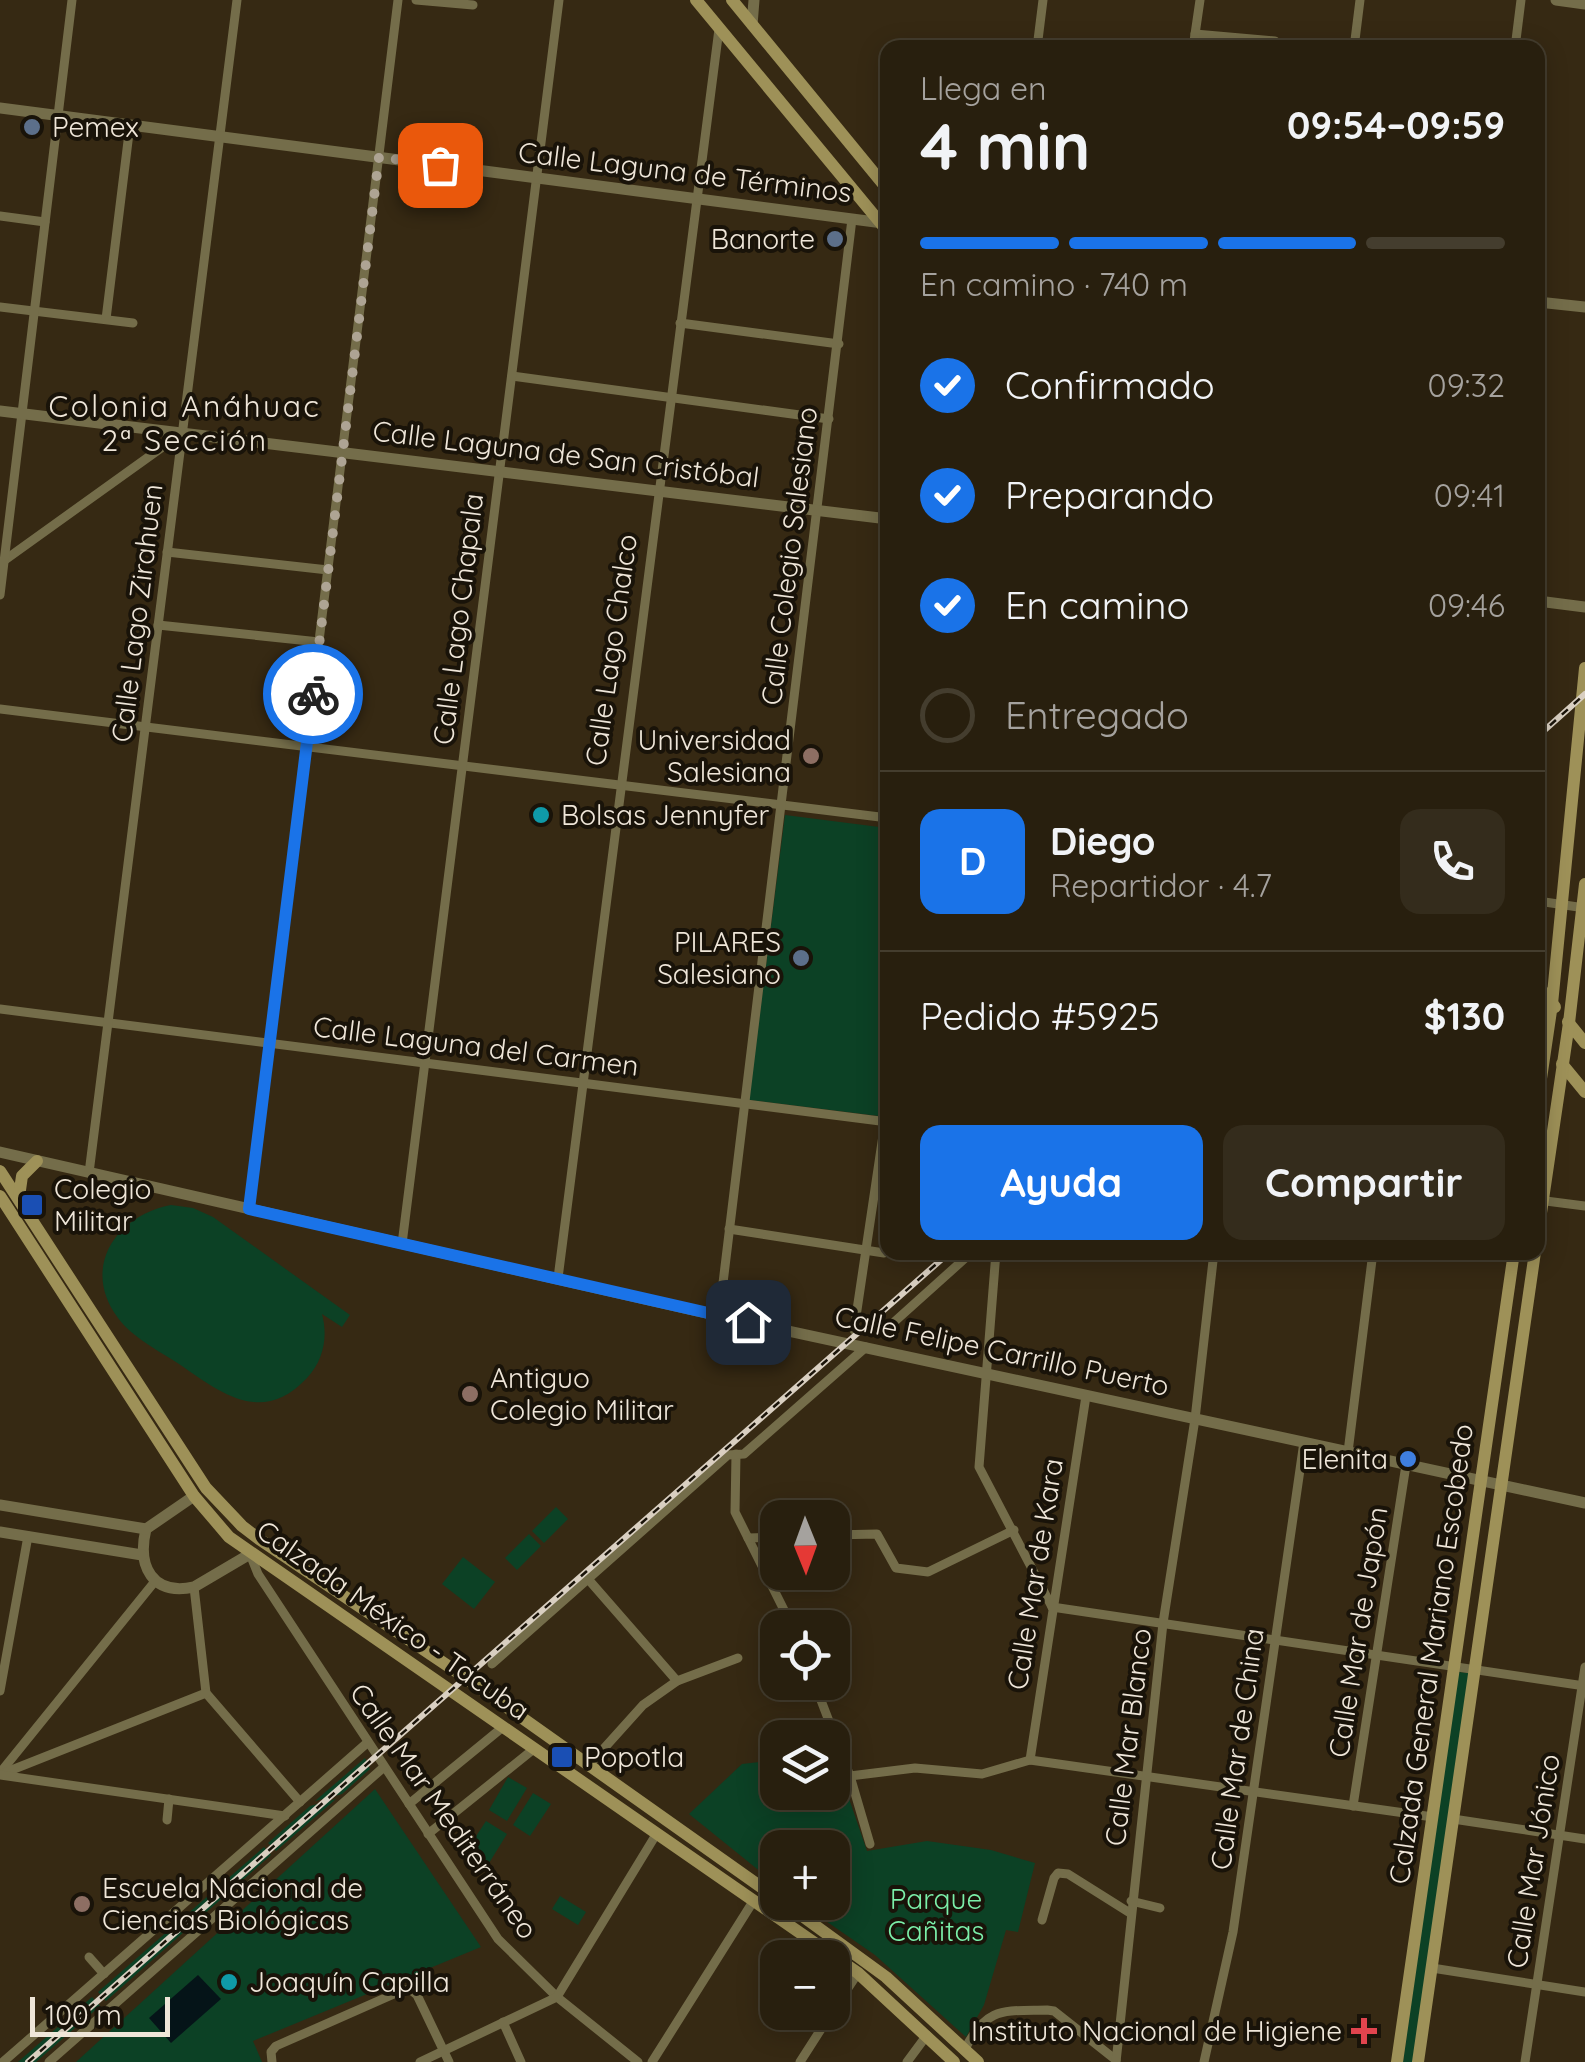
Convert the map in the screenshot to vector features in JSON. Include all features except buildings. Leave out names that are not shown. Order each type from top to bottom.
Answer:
[{"type":"main road","points":[[696,0],[880,220]]},
{"type":"main road","points":[[732,0],[880,180]]},
{"type":"main road","points":[[754,74],[776,55]]},
{"type":"main road","points":[[1545,1030],[1552,1004],[1585,668]]},
{"type":"main road","points":[[1545,1171],[1569,1023],[1585,884]]},
{"type":"main road","points":[[1545,994],[1585,1043]]},
{"type":"main road","points":[[1545,1044],[1585,1092]]},
{"type":"main road","points":[[19,1197],[24,1172],[37,1161]]},
{"type":"main road","name":"Calzada México - Tacuba","points":[[0,1171],[200,1492],[242,1526],[760,1887]]},
{"type":"main road","name":"Calzada México - Tacuba","points":[[0,1196],[229,1537],[858,1974],[954,2062]]},
{"type":"main road","name":"Calzada General Mariano Escobedo","points":[[1397,2062],[1513,1260]]},
{"type":"main road","name":"Calzada General Mariano Escobedo","points":[[1418,2062],[1534,1260]]},
{"type":"main road","points":[[421,1669],[434,1669],[434,1657]]},
{"type":"main road","points":[[480,1711],[478,1702],[490,1696]]},
{"type":"main road","name":"Calzada México - Tacuba","points":[[807,1920],[876,1969],[978,2062]]},
{"type":"street","points":[[0,595],[72,0]]},
{"type":"street","name":"Calle Lago Zirahuen","points":[[90,1173],[238,0]]},
{"type":"street","points":[[249,1209],[398,0]]},
{"type":"street","points":[[416,0],[473,6]]},
{"type":"street","name":"Calle Lago Chapala","points":[[402,1244],[559,0]]},
{"type":"street","points":[[752,25],[754,0]]},
{"type":"street","points":[[1038,40],[1043,0]]},
{"type":"street","points":[[1195,40],[1200,0]]},
{"type":"street","points":[[1355,40],[1360,0]]},
{"type":"street","points":[[1516,40],[1521,0]]},
{"type":"street","points":[[1556,0],[1579,2]]},
{"type":"street","name":"Calle Lago Chalco","points":[[558,1278],[719,29]]},
{"type":"street","points":[[1196,34],[1264,40]]},
{"type":"street","name":"Calle Laguna de Términos","points":[[0,108],[852,218],[880,225]]},
{"type":"street","points":[[106,319],[130,125]]},
{"type":"street","points":[[0,216],[45,222]]},
{"type":"street","name":"Calle Colegio Salesiano","points":[[719,1316],[852,218]]},
{"type":"street","points":[[1545,303],[1585,308]]},
{"type":"street","points":[[0,307],[133,322]]},
{"type":"street","points":[[680,323],[839,344]]},
{"type":"street","points":[[512,376],[829,419]]},
{"type":"street","name":"Calle Laguna de San Cristóbal","points":[[0,411],[880,517]]},
{"type":"street","points":[[2,562],[182,433]]},
{"type":"street","points":[[167,552],[328,570]]},
{"type":"street","points":[[1545,602],[1585,607]]},
{"type":"street","points":[[158,625],[319,642]]},
{"type":"street","points":[[0,709],[880,817]]},
{"type":"street","points":[[1545,903],[1584,907]]},
{"type":"street","name":"Calle Laguna del Carmen","points":[[0,1009],[880,1121]]},
{"type":"street","name":"Calle Felipe Carrillo Puerto","points":[[0,1152],[719,1316],[1585,1504]]},
{"type":"street","points":[[854,1330],[880,1161]]},
{"type":"street","points":[[1545,1201],[1585,1206]]},
{"type":"street","points":[[729,1228],[880,1253]]},
{"type":"street","points":[[883,1332],[963,1260]]},
{"type":"street","points":[[995,1260],[979,1467],[1052,1606],[1584,1686]]},
{"type":"street","name":"Calle Mar Blanco","points":[[1116,2061],[1163,1623],[1195,1419],[1213,1260]]},
{"type":"street","points":[[1348,1452],[1372,1260]]},
{"type":"street","points":[[492,1664],[728,1455],[744,1454],[866,1348]]},
{"type":"street","name":"Calle Mar de Kara","points":[[1030,1760],[1086,1396]]},
{"type":"street","name":"Calle Mar de China","points":[[1206,2062],[1233,1932],[1304,1442]]},
{"type":"street","points":[[736,1454],[735,1512],[784,1610]]},
{"type":"street","name":"Calle Mar de Japón","points":[[1353,1806],[1406,1465]]},
{"type":"street","points":[[0,1505],[146,1529],[200,1492]]},
{"type":"street","points":[[55,1540],[64,1529],[60,1515]]},
{"type":"street","points":[[146,1529],[142,1555],[149,1572],[175,1590],[194,1587],[250,1554]]},
{"type":"street","points":[[850,1535],[876,1534],[896,1568],[928,1572],[1014,1530]]},
{"type":"street","points":[[0,1532],[142,1555]]},
{"type":"street","points":[[0,1691],[28,1536]]},
{"type":"street","points":[[748,1538],[760,1538]]},
{"type":"street","name":"Calle Mar Mediterráneo","points":[[250,1554],[258,1574],[498,1939],[557,1996],[638,2062]]},
{"type":"street","points":[[0,1774],[156,1580]]},
{"type":"street","points":[[588,1580],[677,1681]]},
{"type":"street","points":[[194,1587],[206,1693],[300,1802]]},
{"type":"street","points":[[589,1766],[643,1706],[677,1681],[738,1658]]},
{"type":"street","name":"Calle Mar Jónico","points":[[1525,2062],[1585,1667]]},
{"type":"street","points":[[0,1774],[206,1693]]},
{"type":"street","points":[[409,1804],[503,1726]]},
{"type":"street","points":[[3,2062],[367,1743]]},
{"type":"street","points":[[428,1834],[535,1748]]},
{"type":"street","points":[[870,1844],[850,1776],[914,1768],[982,1774],[1030,1760],[1433,1817]]},
{"type":"street","points":[[50,2062],[384,1767]]},
{"type":"street","points":[[0,1774],[285,1816]]},
{"type":"street","points":[[167,1820],[169,1798]]},
{"type":"street","points":[[1454,1819],[1585,1839]]},
{"type":"street","points":[[420,2062],[557,1996],[657,1833]]},
{"type":"street","points":[[1042,1920],[1058,1873],[1068,1874],[1130,1913]]},
{"type":"street","points":[[652,2062],[754,1900]]},
{"type":"street","points":[[1132,1901],[1160,1908]]},
{"type":"street","points":[[89,1956],[104,1974]]},
{"type":"street","points":[[1432,1968],[1585,1992]]},
{"type":"street","points":[[850,1986],[858,1974]]},
{"type":"street","points":[[272,2061],[271,2052],[276,2046],[403,1990],[411,1990],[449,2062]]},
{"type":"street","points":[[964,2049],[976,2027],[994,2013],[1047,2010],[1054,2011],[1116,2061]]},
{"type":"street","points":[[503,2022],[522,2062]]},
{"type":"street","points":[[800,2062],[820,2030]]},
{"type":"street","points":[[906,2062],[927,2036]]},
{"type":"green space","points":[[785,815],[880,827],[880,1116],[749,1100]]},
{"type":"green space","points":[[171,1205],[193,1208],[213,1217],[350,1315],[342,1327],[322,1314],[325,1331],[321,1356],[307,1378],[290,1392],[258,1402],[226,1394],[146,1343],[118,1318],[107,1299],[103,1280],[110,1246],[135,1220]]},
{"type":"green space","points":[[556,1507],[568,1519],[544,1543],[532,1531]]},
{"type":"green space","points":[[529,1534],[541,1546],[517,1570],[505,1558]]},
{"type":"green space","points":[[463,1557],[495,1582],[474,1609],[442,1584]]},
{"type":"green space","points":[[1457,1672],[1472,1673],[1415,2062],[1403,2062]]},
{"type":"green space","points":[[365,1758],[370,1769],[342,1794],[315,1801]]},
{"type":"green space","name":"Parque Cañitas","points":[[760,1762],[760,1810],[850,1810],[850,1802],[867,1851],[927,1841],[991,1850],[1035,1863],[1018,1932],[1006,1930],[984,2005],[966,2037],[875,1955],[825,1920],[850,1920],[850,1830],[760,1830],[760,1871],[689,1814],[742,1764]]},
{"type":"green space","points":[[508,1777],[527,1788],[507,1821],[489,1810]]},
{"type":"green space","points":[[375,1789],[481,1947],[253,2041],[262,2062],[76,2062]]},
{"type":"green space","points":[[533,1793],[551,1804],[530,1836],[513,1825]]},
{"type":"green space","points":[[336,1799],[276,1851],[268,1843],[310,1806]]},
{"type":"green space","points":[[486,1821],[507,1834],[489,1863],[467,1850]]},
{"type":"green space","points":[[264,1847],[271,1855],[106,2001],[98,1992]]},
{"type":"green space","points":[[560,1896],[586,1912],[578,1925],[552,1909]]},
{"type":"green space","points":[[92,1997],[100,2006],[36,2062],[18,2062]]},
{"type":"shaded area","points":[[198,1975],[221,1999],[171,2043],[149,2018]]},
{"type":"railway","points":[[1545,730],[1585,694]]},
{"type":"railway","points":[[28,2062],[941,1260]]},
{"type":"way so far","points":[[313,694],[379,157],[440,165]]},
{"type":"place","name":"Pemex","points":[[32,127]]},
{"type":"place","name":"Banorte","points":[[835,239]]},
{"type":"place","name":"Universidad Salesiana","points":[[811,756]]},
{"type":"place","name":"Bolsas Jennyfer","points":[[541,815]]},
{"type":"place","name":"PILARES Salesiano","points":[[801,958]]},
{"type":"place","name":"Colegio Militar","points":[[32,1205]]},
{"type":"place","name":"Antiguo Colegio Militar","points":[[470,1394]]},
{"type":"place","name":"Elenita","points":[[1408,1459]]},
{"type":"place","name":"Popotla","points":[[562,1757]]},
{"type":"place","name":"Escuela Nacional de Ciencias Biológicas","points":[[82,1904]]},
{"type":"place","name":"Joaquín Capilla","points":[[229,1982]]},
{"type":"place","name":"Instituto Nacional de Higiene","points":[[1364,2031]]},
{"type":"district","name":"Colonia Anáhuac 2ª Sección","points":[[185,424]]},
{"type":"route","points":[[313,694],[249,1209],[748,1322]]}]
